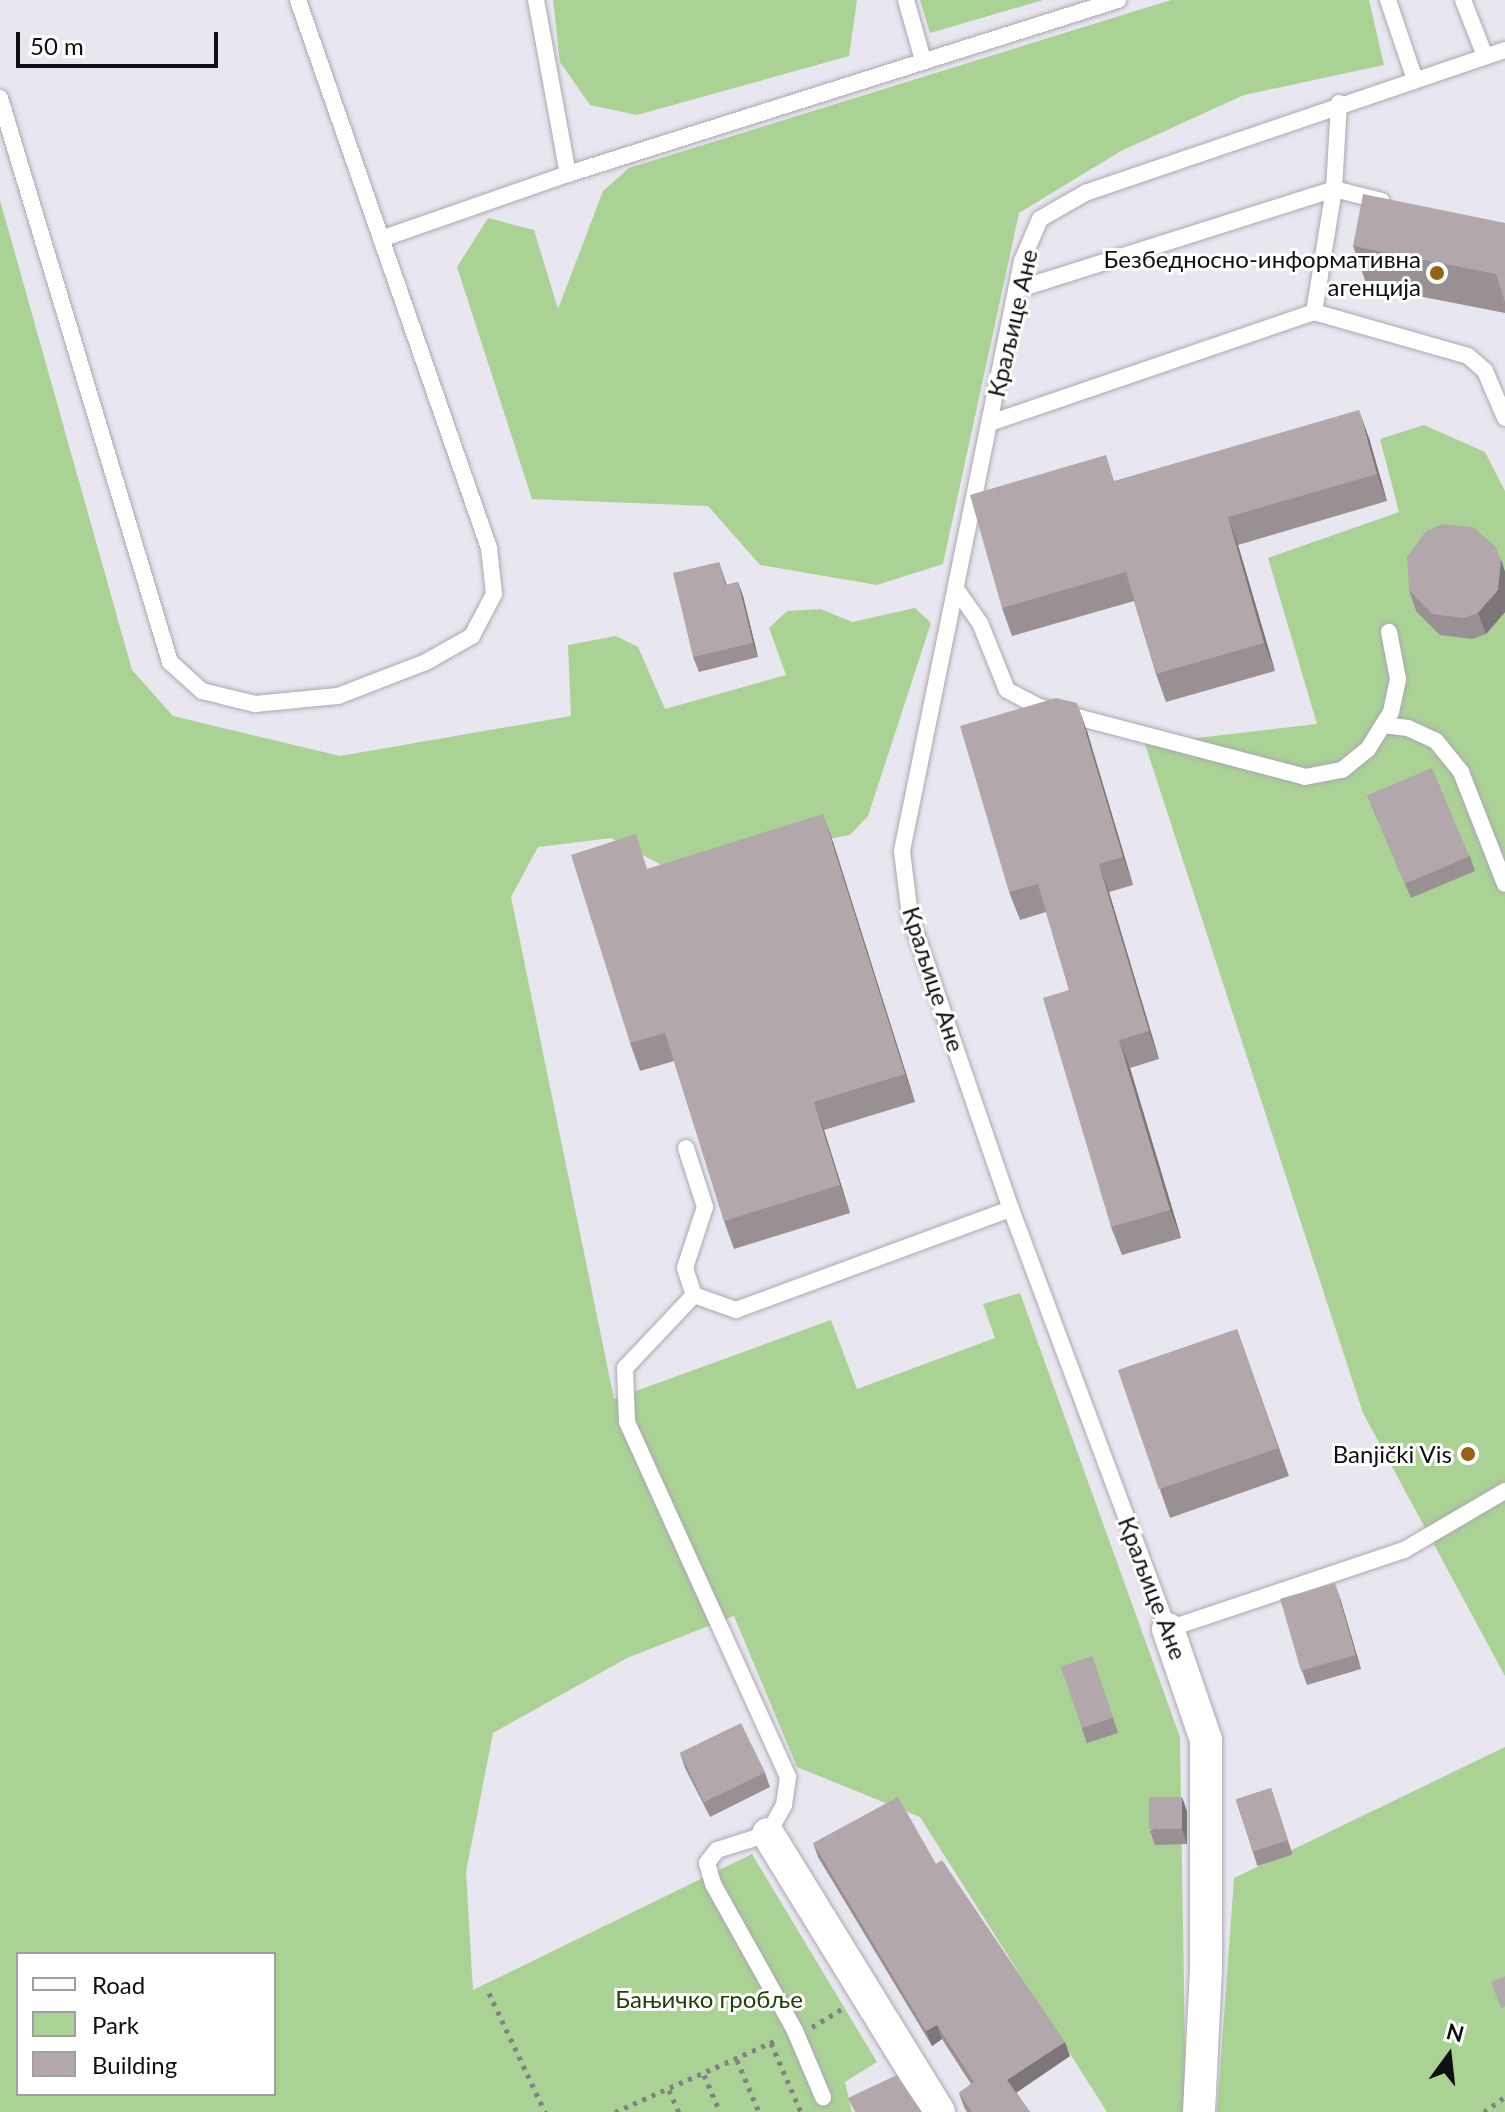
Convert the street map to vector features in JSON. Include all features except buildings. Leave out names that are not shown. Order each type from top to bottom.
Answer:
[{"type":"street","name":"Краљице Ане","points":[[1168,1629],[1206,1740],[1206,1969],[1199,2112]]},
{"type":"street","points":[[768,1834],[939,2112]]},
{"type":"lane","points":[[0,98],[170,662],[202,691],[255,704],[338,696],[426,662],[472,636],[494,594],[489,548],[298,0]]},
{"type":"lane","points":[[536,0],[568,174]]},
{"type":"lane","points":[[906,0],[923,60]]},
{"type":"lane","points":[[381,239],[568,174],[1118,0]]},
{"type":"lane","points":[[1388,0],[1414,77]]},
{"type":"lane","points":[[1463,0],[1485,56]]},
{"type":"lane","name":"Краљице Ане","points":[[1168,1629],[1011,1209],[910,916],[902,851],[1016,290],[1040,219],[1087,192],[1414,77],[1505,50]]},
{"type":"lane","points":[[1314,312],[1334,189],[1339,103]]},
{"type":"lane","points":[[1016,290],[1334,189],[1393,204]]},
{"type":"lane","points":[[990,423],[1314,312],[1468,356],[1485,371],[1505,418]]},
{"type":"lane","points":[[956,589],[980,623],[1007,690],[1039,707],[1305,777],[1342,770],[1368,749],[1383,725],[1398,679],[1389,632]]},
{"type":"lane","points":[[1383,725],[1408,728],[1436,741],[1461,772],[1505,884]]},
{"type":"lane","points":[[686,1148],[705,1207],[685,1268],[694,1295]]},
{"type":"lane","points":[[694,1295],[736,1310],[1011,1209]]},
{"type":"lane","points":[[694,1295],[625,1368],[627,1422],[788,1777],[784,1805],[768,1834],[717,1850],[707,1863],[713,1884],[796,2033],[823,2097]]},
{"type":"lane","points":[[1168,1629],[1404,1550],[1505,1491]]},
{"type":"path","points":[[489,1993],[545,2112]]},
{"type":"path","points":[[615,2112],[796,2033],[866,1994]]},
{"type":"path","points":[[771,2043],[801,2112]]},
{"type":"path","points":[[737,2060],[759,2112]]},
{"type":"path","points":[[704,2075],[720,2112]]},
{"type":"path","points":[[669,2090],[679,2112]]},
{"type":"path","points":[[1484,2112],[1505,2097]]},
{"type":"path","points":[[634,2104],[638,2112]]},
{"type":"green space","points":[[553,0],[857,0],[849,56],[637,115],[590,105],[560,62]]},
{"type":"green space","points":[[920,0],[1043,0],[930,33]]},
{"type":"green space","points":[[1171,0],[1369,0],[1384,65],[1244,95],[1121,151],[1019,213],[943,564],[877,585],[760,565],[708,506],[532,499],[457,267],[488,218],[534,230],[558,309],[603,191],[629,168]]},
{"type":"green space","name":"Бањичко гробље","points":[[0,200],[132,670],[173,716],[340,756],[571,716],[568,645],[616,636],[638,647],[665,709],[786,675],[769,628],[787,611],[821,609],[852,622],[915,608],[931,623],[868,816],[850,835],[669,869],[611,838],[538,847],[511,897],[614,1399],[831,1320],[857,1389],[995,1338],[983,1304],[1020,1293],[1180,1737],[1186,2112],[1107,2112],[920,1817],[797,1767],[734,1616],[627,1658],[493,1733],[466,1872],[473,1990],[752,1854],[877,2062],[845,2082],[852,2112],[0,2112]]},
{"type":"green space","points":[[1424,425],[1485,452],[1505,491],[1505,1676],[1363,1413],[1145,744],[1317,724],[1268,558],[1399,512],[1380,439]]},
{"type":"green space","points":[[1505,1747],[1505,2112],[1217,2112],[1234,1878]]},
{"type":"place","name":"Безбедносно-информативна агенција","points":[[1437,273]]},
{"type":"place","name":"Banjički Vis","points":[[1468,1454]]}]
